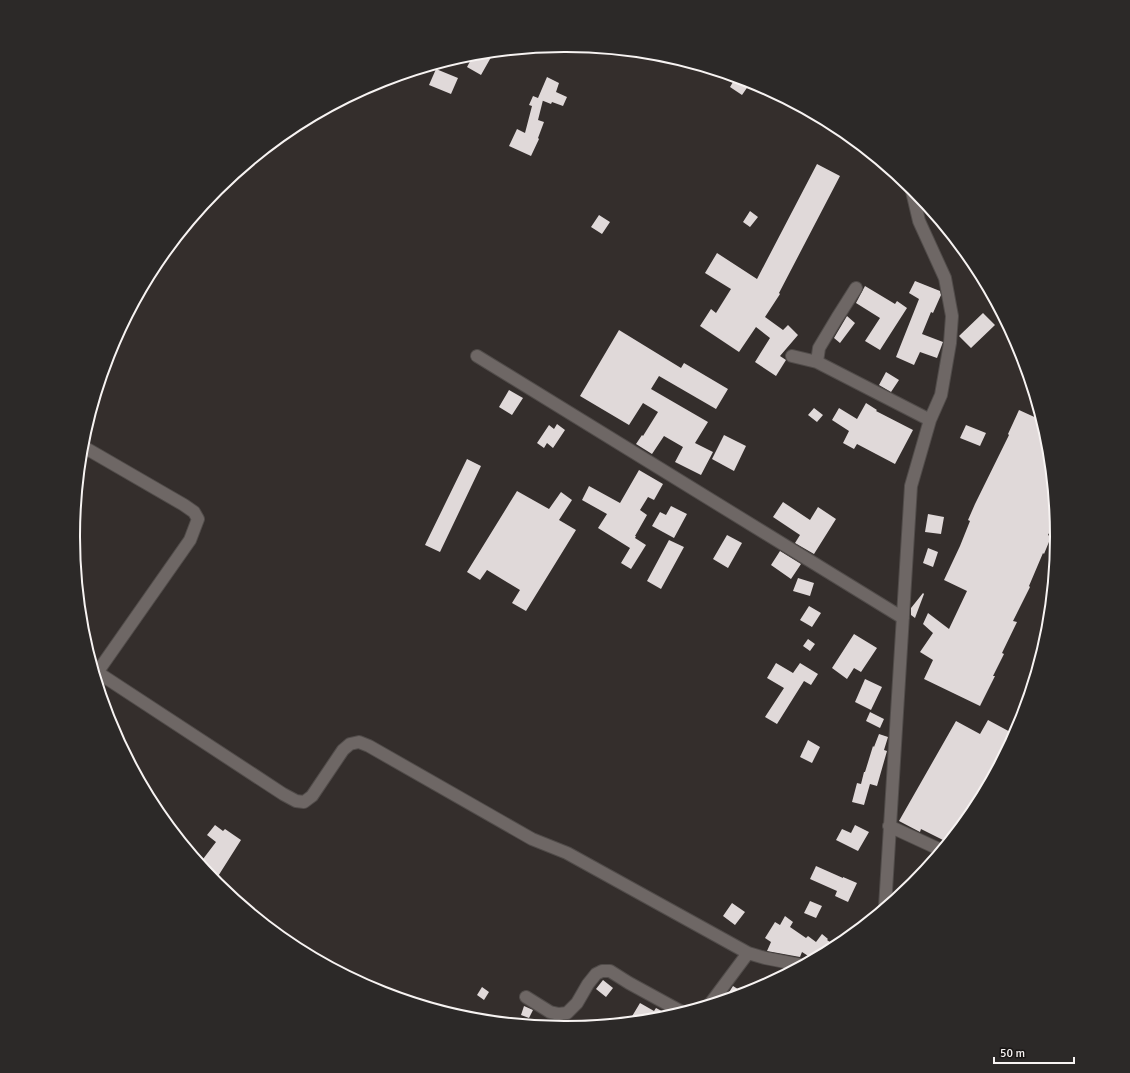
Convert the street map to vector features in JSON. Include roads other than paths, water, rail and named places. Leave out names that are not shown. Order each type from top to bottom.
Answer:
[{"type":"street","points":[[885,900],[911,486],[930,420],[941,395],[950,343],[952,316],[944,278],[919,221],[914,201]]},
{"type":"street","points":[[817,362],[819,348],[836,318],[856,288]]},
{"type":"street","points":[[477,356],[902,618]]},
{"type":"street","points":[[792,356],[817,362],[930,420]]},
{"type":"street","points":[[89,450],[184,505],[194,512],[198,519],[190,540],[99,669]]},
{"type":"street","points":[[101,676],[296,801],[304,802],[312,796],[343,750],[350,744],[359,742],[369,746],[532,838],[567,853],[748,953],[793,963]]},
{"type":"street","points":[[889,826],[936,848]]},
{"type":"street","points":[[716,997],[748,953]]},
{"type":"street","points":[[526,997],[550,1012],[559,1014],[567,1013],[577,1003],[588,984],[596,974],[602,971],[610,971],[675,1008]]}]
